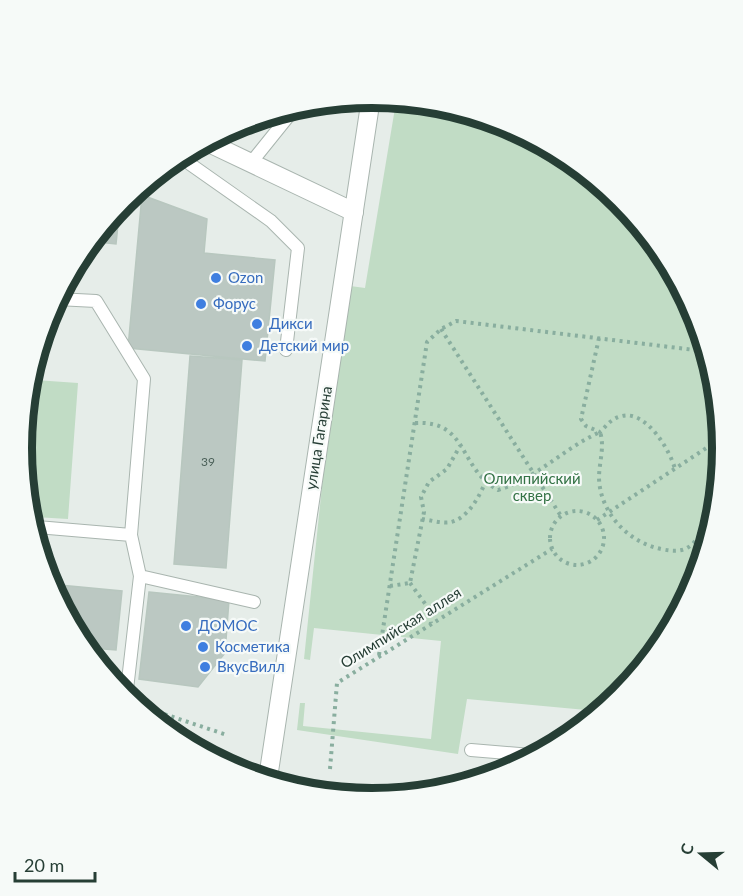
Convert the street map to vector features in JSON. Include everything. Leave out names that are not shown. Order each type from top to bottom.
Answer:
[{"type":"street","name":"улица Гагарина","points":[[269,772],[369,108]]},
{"type":"street","points":[[215,146],[354,212]]},
{"type":"lane","points":[[250,164],[286,120]]},
{"type":"lane","points":[[189,161],[271,221],[298,248],[286,350]]},
{"type":"lane","points":[[66,299],[96,301],[144,379],[131,536],[140,576],[128,684]]},
{"type":"lane","points":[[41,527],[131,536]]},
{"type":"lane","points":[[140,576],[254,602]]},
{"type":"lane","points":[[471,750],[518,755]]},
{"type":"path","points":[[379,655],[427,342],[441,328],[456,321],[697,350]]},
{"type":"path","points":[[441,328],[561,516]]},
{"type":"path","points":[[599,338],[581,419],[586,426],[600,432]]},
{"type":"path","points":[[415,423],[430,422],[456,436],[485,483],[498,490],[515,485],[534,474],[583,440],[600,432],[613,419],[625,415],[641,420],[668,450],[675,469]]},
{"type":"path","points":[[600,432],[603,442],[599,480],[609,513],[621,529],[657,549],[673,552],[686,550],[696,543],[700,536]]},
{"type":"path","points":[[431,623],[429,609],[410,583],[422,519],[421,497],[429,482],[447,469],[461,445]]},
{"type":"path","points":[[597,520],[712,445]]},
{"type":"path","points":[[422,519],[452,522],[467,512],[478,498],[485,483]]},
{"type":"path","points":[[573,511],[583,512],[597,520],[604,538],[603,547],[592,561],[584,564],[566,564],[552,549],[549,536],[552,527],[561,516],[573,511]]},
{"type":"path","name":"Олимпийская аллея","points":[[330,769],[337,683],[552,549]]},
{"type":"path","points":[[390,586],[410,583]]},
{"type":"path","points":[[157,712],[227,735]]},
{"type":"green space","name":"Олимпийский сквер","points":[[395,109],[438,115],[481,126],[522,143],[560,165],[596,192],[612,208],[641,241],[666,278],[686,318],[705,382],[712,448],[709,492],[700,536],[686,578],[666,618],[627,672],[588,710],[467,699],[458,754],[297,730],[300,703],[305,703],[303,726],[431,739],[441,641],[314,628],[310,660],[304,659],[343,285],[365,288]]},
{"type":"green space","points":[[38,380],[78,383],[68,519],[39,517],[38,514],[32,470],[32,426]]},
{"type":"building","name":"Форус","points":[[143,196],[207,219],[204,253],[275,260],[265,361],[128,348]]},
{"type":"building","points":[[118,222],[116,244],[101,242]]},
{"type":"building","points":[[190,356],[242,360],[226,568],[174,564]]},
{"type":"building","points":[[61,585],[122,591],[116,650],[97,649],[77,618]]},
{"type":"building","name":"ДОМОС","points":[[149,592],[229,600],[225,653],[198,687],[139,679]]},
{"type":"place","name":"Ozon","points":[[216,278]]},
{"type":"place","name":"Форус","points":[[201,304]]},
{"type":"place","name":"Дикси","points":[[257,324]]},
{"type":"place","name":"Детский мир","points":[[247,346]]},
{"type":"place","name":"ДОМОС","points":[[186,626]]},
{"type":"place","name":"Косметика","points":[[203,647]]},
{"type":"place","name":"ВкусВилл","points":[[205,667]]}]
